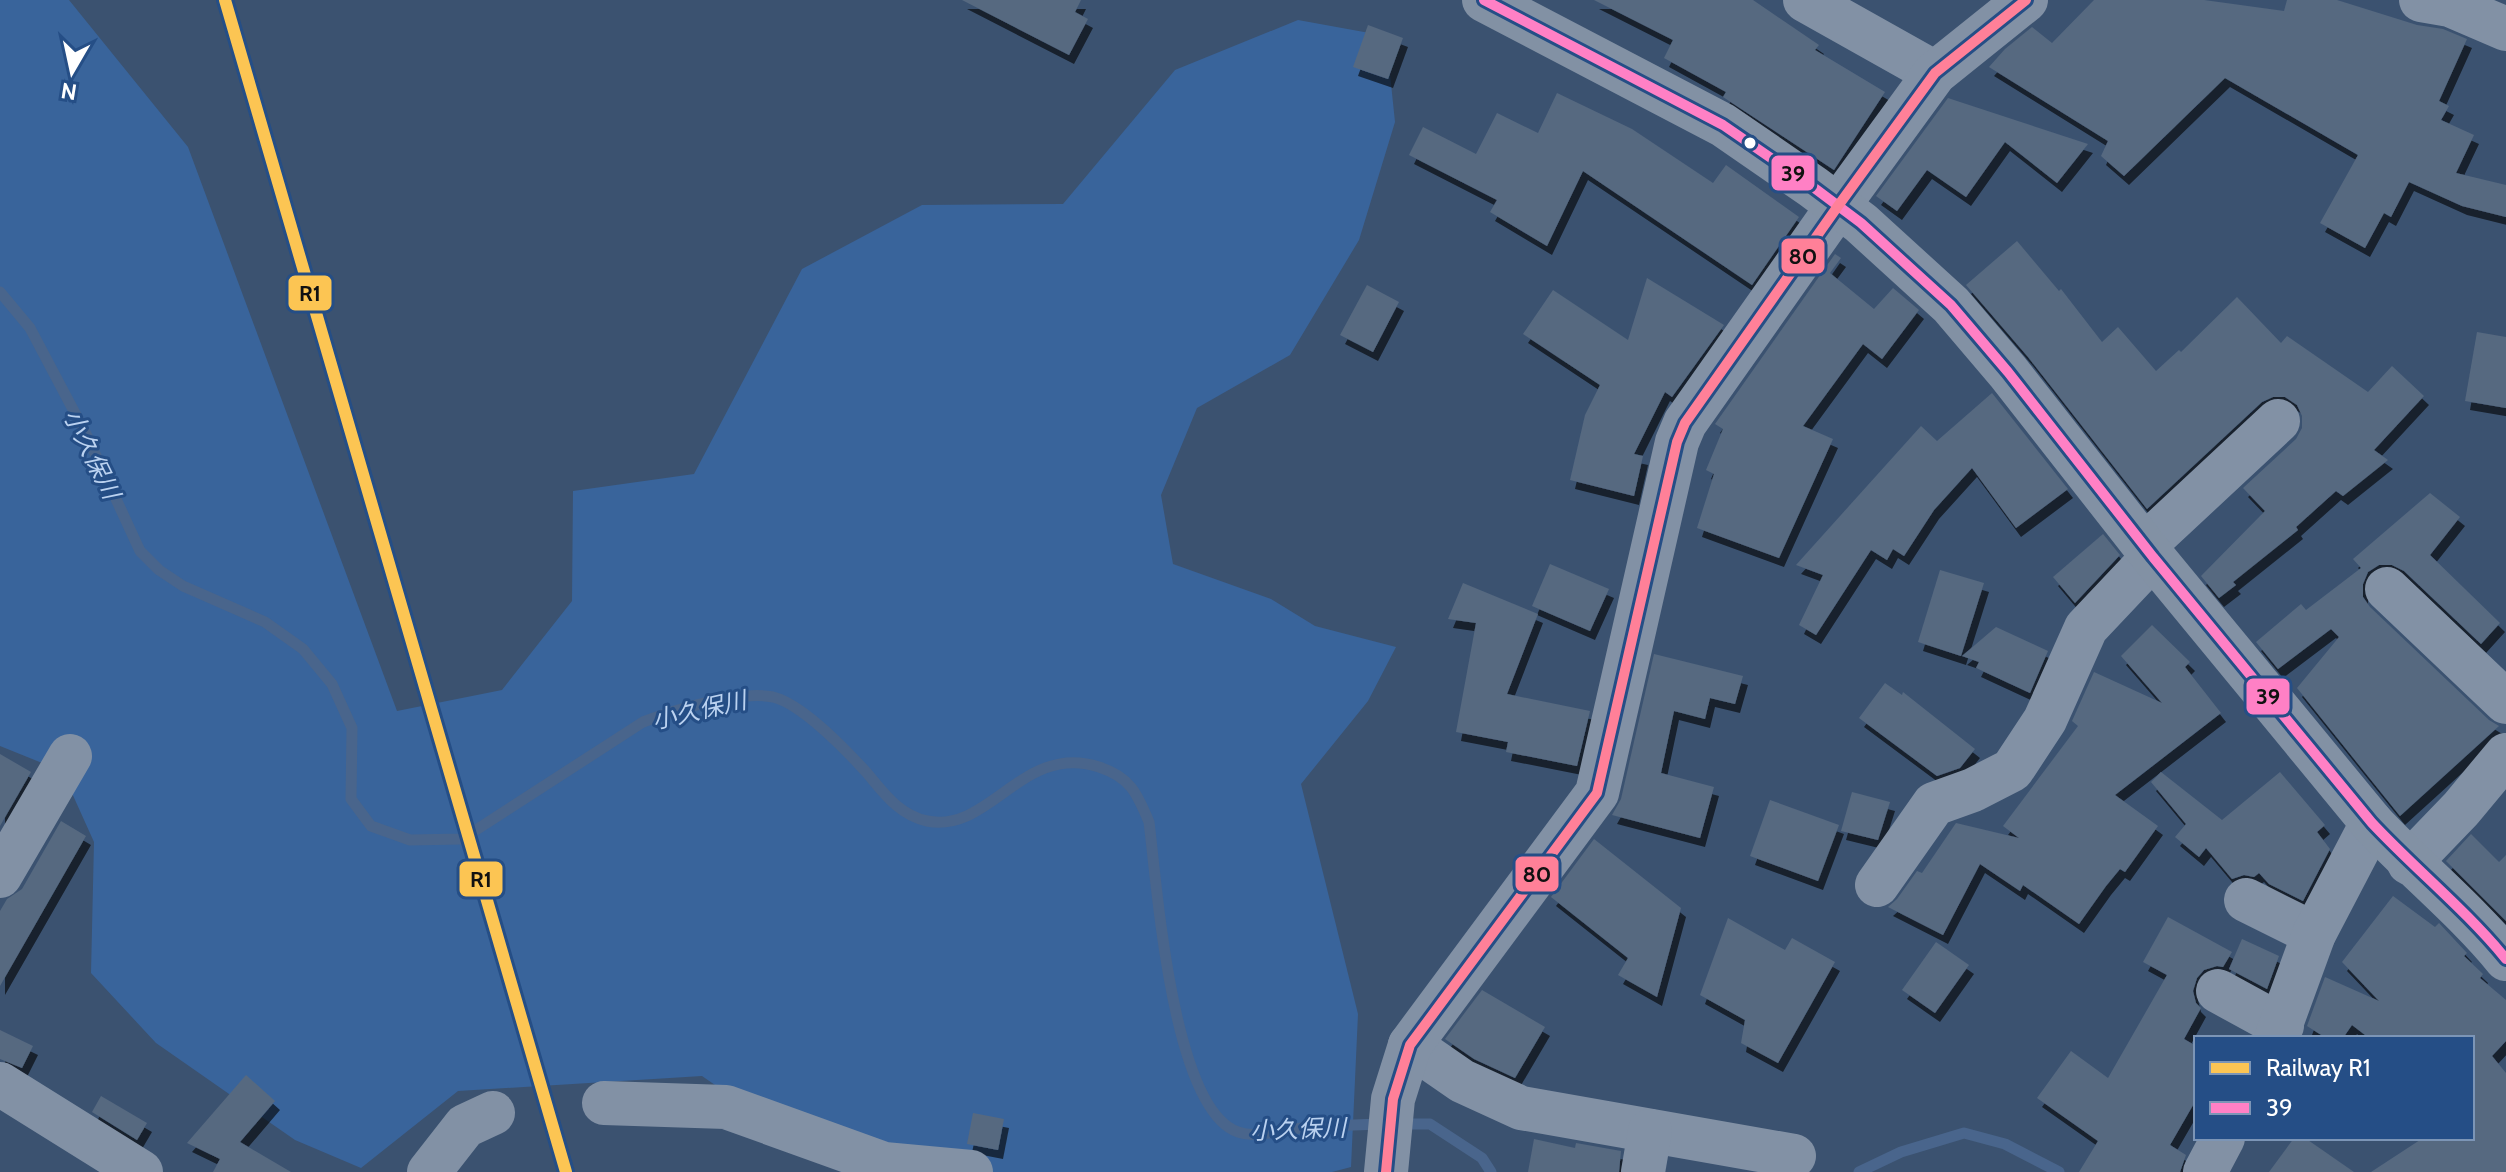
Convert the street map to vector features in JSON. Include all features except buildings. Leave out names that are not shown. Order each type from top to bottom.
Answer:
[{"type":"highway","points":[[1484,0],[1723,125],[1861,223],[1951,305],[2372,823],[2409,863],[2500,943]]},
{"type":"street","points":[[1805,0],[1935,73]]},
{"type":"street","points":[[1387,1162],[1393,1099],[1410,1045],[1597,793],[1677,442],[1685,423],[1935,73],[2026,0]]},
{"type":"street","points":[[2421,0],[2450,5],[2506,29]]},
{"type":"street","points":[[1877,885],[1934,804],[1973,790],[2012,770],[2045,720],[2086,628],[2149,551],[2278,421]]},
{"type":"street","points":[[2387,589],[2506,702]]},
{"type":"street","points":[[2409,863],[2461,809],[2506,755]]},
{"type":"street","points":[[0,876],[70,756]]},
{"type":"street","points":[[2218,991],[2279,1032],[2314,934],[2372,823]]},
{"type":"street","points":[[2246,900],[2314,934]]},
{"type":"street","points":[[1410,1045],[1462,1081],[1521,1108],[1646,1152],[1794,1156]]},
{"type":"street","points":[[0,1084],[141,1172]]},
{"type":"street","points":[[604,1103],[726,1107],[884,1164],[971,1172]]},
{"type":"street","points":[[429,1172],[465,1126],[493,1113]]},
{"type":"street","points":[[2205,1172],[2222,1140]]},
{"type":"shaded area","points":[[0,0],[69,0],[188,147],[397,711],[502,690],[572,601],[573,491],[694,474],[802,269],[922,205],[1063,204],[1175,70],[1298,20],[1386,36],[1395,122],[1359,240],[1290,355],[1197,408],[1161,495],[1173,564],[1271,599],[1315,626],[1396,647],[1368,701],[1301,784],[1358,1014],[1351,1167],[1332,1172],[841,1172],[702,1076],[458,1091],[361,1168],[295,1140],[156,1043],[91,973],[94,842],[62,771],[0,746]]},
{"type":"waterway","name":"小久保川","points":[[0,292],[30,328],[86,434],[140,551],[159,570],[183,586],[265,622],[303,649],[332,684],[352,728],[351,799],[371,826],[410,840],[462,839],[643,722],[689,707],[743,696],[773,697],[797,709],[836,741],[893,802],[908,814],[927,821],[949,821],[970,815],[1049,767],[1072,763],[1099,767],[1110,771],[1131,787],[1149,822],[1172,992],[1197,1083],[1216,1115],[1238,1132],[1250,1134],[1310,1127],[1384,1124]]},
{"type":"waterway","name":"小久保川","points":[[1401,1124],[1430,1124],[1482,1158],[1491,1172]]},
{"type":"waterway","name":"小久保川","points":[[1859,1172],[1901,1152],[1964,1133],[2005,1144],[2059,1172]]},
{"type":"rail line","name":"R1","points":[[225,0],[566,1172]]},
{"type":"transit line","name":"39","points":[[1484,0],[1723,125],[1861,223],[1951,305],[2372,823],[2506,959]]},
{"type":"transit line","name":"80","points":[[1386,1172],[1393,1099],[1410,1045],[1597,793],[1677,442],[1685,423],[1935,73],[2026,0]]}]
